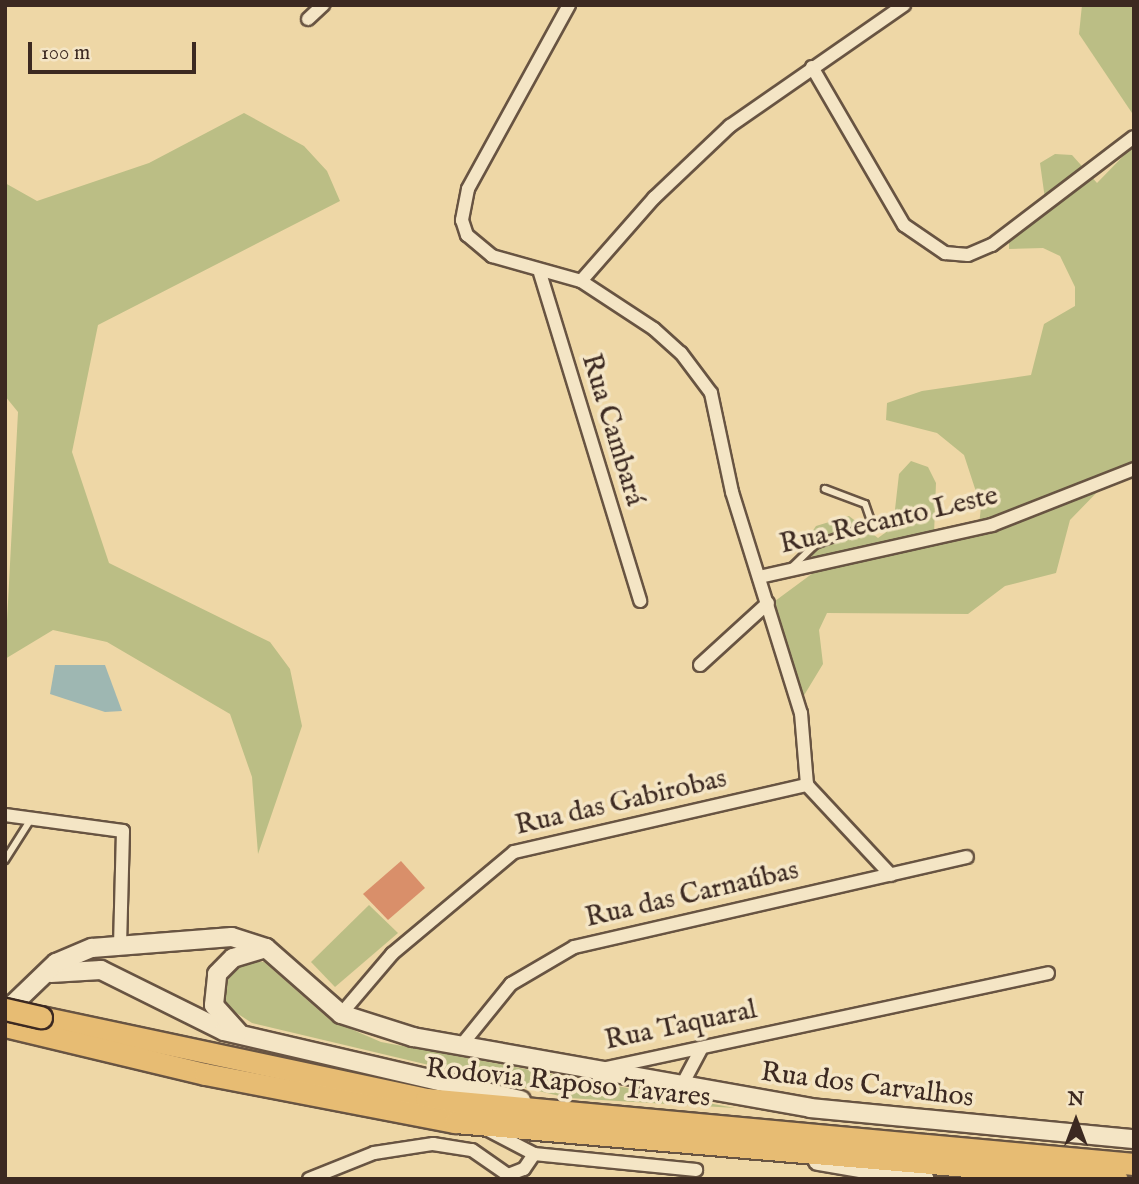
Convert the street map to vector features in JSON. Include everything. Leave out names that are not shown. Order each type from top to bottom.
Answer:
[{"type":"highway","name":"Rodovia Raposo Tavares","points":[[5,1010],[24,1024],[205,1074],[478,1125],[1117,1179]]},
{"type":"highway","name":"Rodovia Raposo Tavares","points":[[24,1024],[426,1099],[1134,1164]]},
{"type":"main road","points":[[5,1010],[36,979],[74,954],[120,945],[211,936],[267,948]]},
{"type":"main road","name":"Rua Taquaral","points":[[267,948],[341,1014],[413,1037],[464,1042],[596,1070]]},
{"type":"main road","points":[[242,1035],[214,1005],[213,986],[233,958],[267,948]]},
{"type":"main road","points":[[36,979],[62,969],[100,970],[198,1022],[242,1035],[611,1118]]},
{"type":"main road","name":"Rua dos Carvalhos","points":[[596,1070],[823,1110],[1134,1139]]},
{"type":"main road","points":[[756,1149],[923,1179]]},
{"type":"street","points":[[308,19],[323,5]]},
{"type":"street","points":[[569,5],[461,204],[467,235],[478,247],[540,273],[582,281],[654,198],[730,127],[812,66],[904,5]]},
{"type":"street","points":[[812,66],[904,225],[945,253],[968,255],[992,246],[1134,137]]},
{"type":"street","name":"Rua Cambará","points":[[540,273],[640,601]]},
{"type":"street","name":"Rua Recanto Leste","points":[[582,281],[672,345],[711,393],[759,577],[992,525],[1134,469]]},
{"type":"street","points":[[759,577],[790,675],[807,785],[891,875]]},
{"type":"street","points":[[700,665],[768,603]]},
{"type":"street","name":"Rua das Gabirobas","points":[[341,1014],[392,954],[513,852],[807,785]]},
{"type":"street","points":[[5,816],[116,828],[125,834],[120,945]]},
{"type":"street","name":"Rua das Carnaúbas","points":[[464,1042],[511,984],[574,947],[967,857]]},
{"type":"street","name":"Rua Taquaral","points":[[596,1070],[701,1050],[1048,973]]},
{"type":"street","points":[[682,1086],[701,1050]]},
{"type":"street","points":[[478,1125],[534,1154],[696,1170]]},
{"type":"street","points":[[309,1179],[374,1153],[433,1144],[472,1150],[508,1177],[524,1169],[534,1154]]},
{"type":"lane","points":[[788,571],[816,545],[873,524],[865,504],[825,489]]},
{"type":"lane","points":[[5,860],[31,819]]},
{"type":"green space","points":[[1082,5],[1134,5],[1134,116],[1079,34]]},
{"type":"green space","points":[[244,113],[304,146],[327,171],[340,201],[98,325],[72,452],[109,563],[270,642],[290,669],[302,726],[258,854],[252,777],[230,714],[107,642],[53,630],[5,659],[18,412],[5,396],[5,183],[37,201],[149,163]]},
{"type":"green space","points":[[1134,145],[1134,472],[1106,483],[1070,520],[1056,573],[1005,586],[968,614],[827,613],[819,630],[823,664],[803,697],[774,648],[771,604],[813,573],[810,535],[816,526],[849,516],[878,538],[893,527],[899,474],[911,461],[928,467],[936,483],[934,534],[949,542],[979,525],[981,507],[964,455],[937,433],[886,420],[887,403],[922,391],[1031,375],[1044,324],[1075,306],[1075,287],[1060,256],[1043,248],[1009,249],[1009,232],[1045,199],[1040,163],[1055,154],[1072,155],[1097,183]]},
{"type":"green space","points":[[369,905],[398,933],[335,987],[311,962]]},
{"type":"green space","points":[[239,962],[264,962],[330,1020],[381,1042],[735,1108],[568,1098],[252,1023],[221,1003],[220,983]]},
{"type":"water","points":[[55,665],[105,665],[122,711],[105,712],[50,694]]},
{"type":"building","points":[[401,861],[425,888],[388,920],[363,894]]}]
